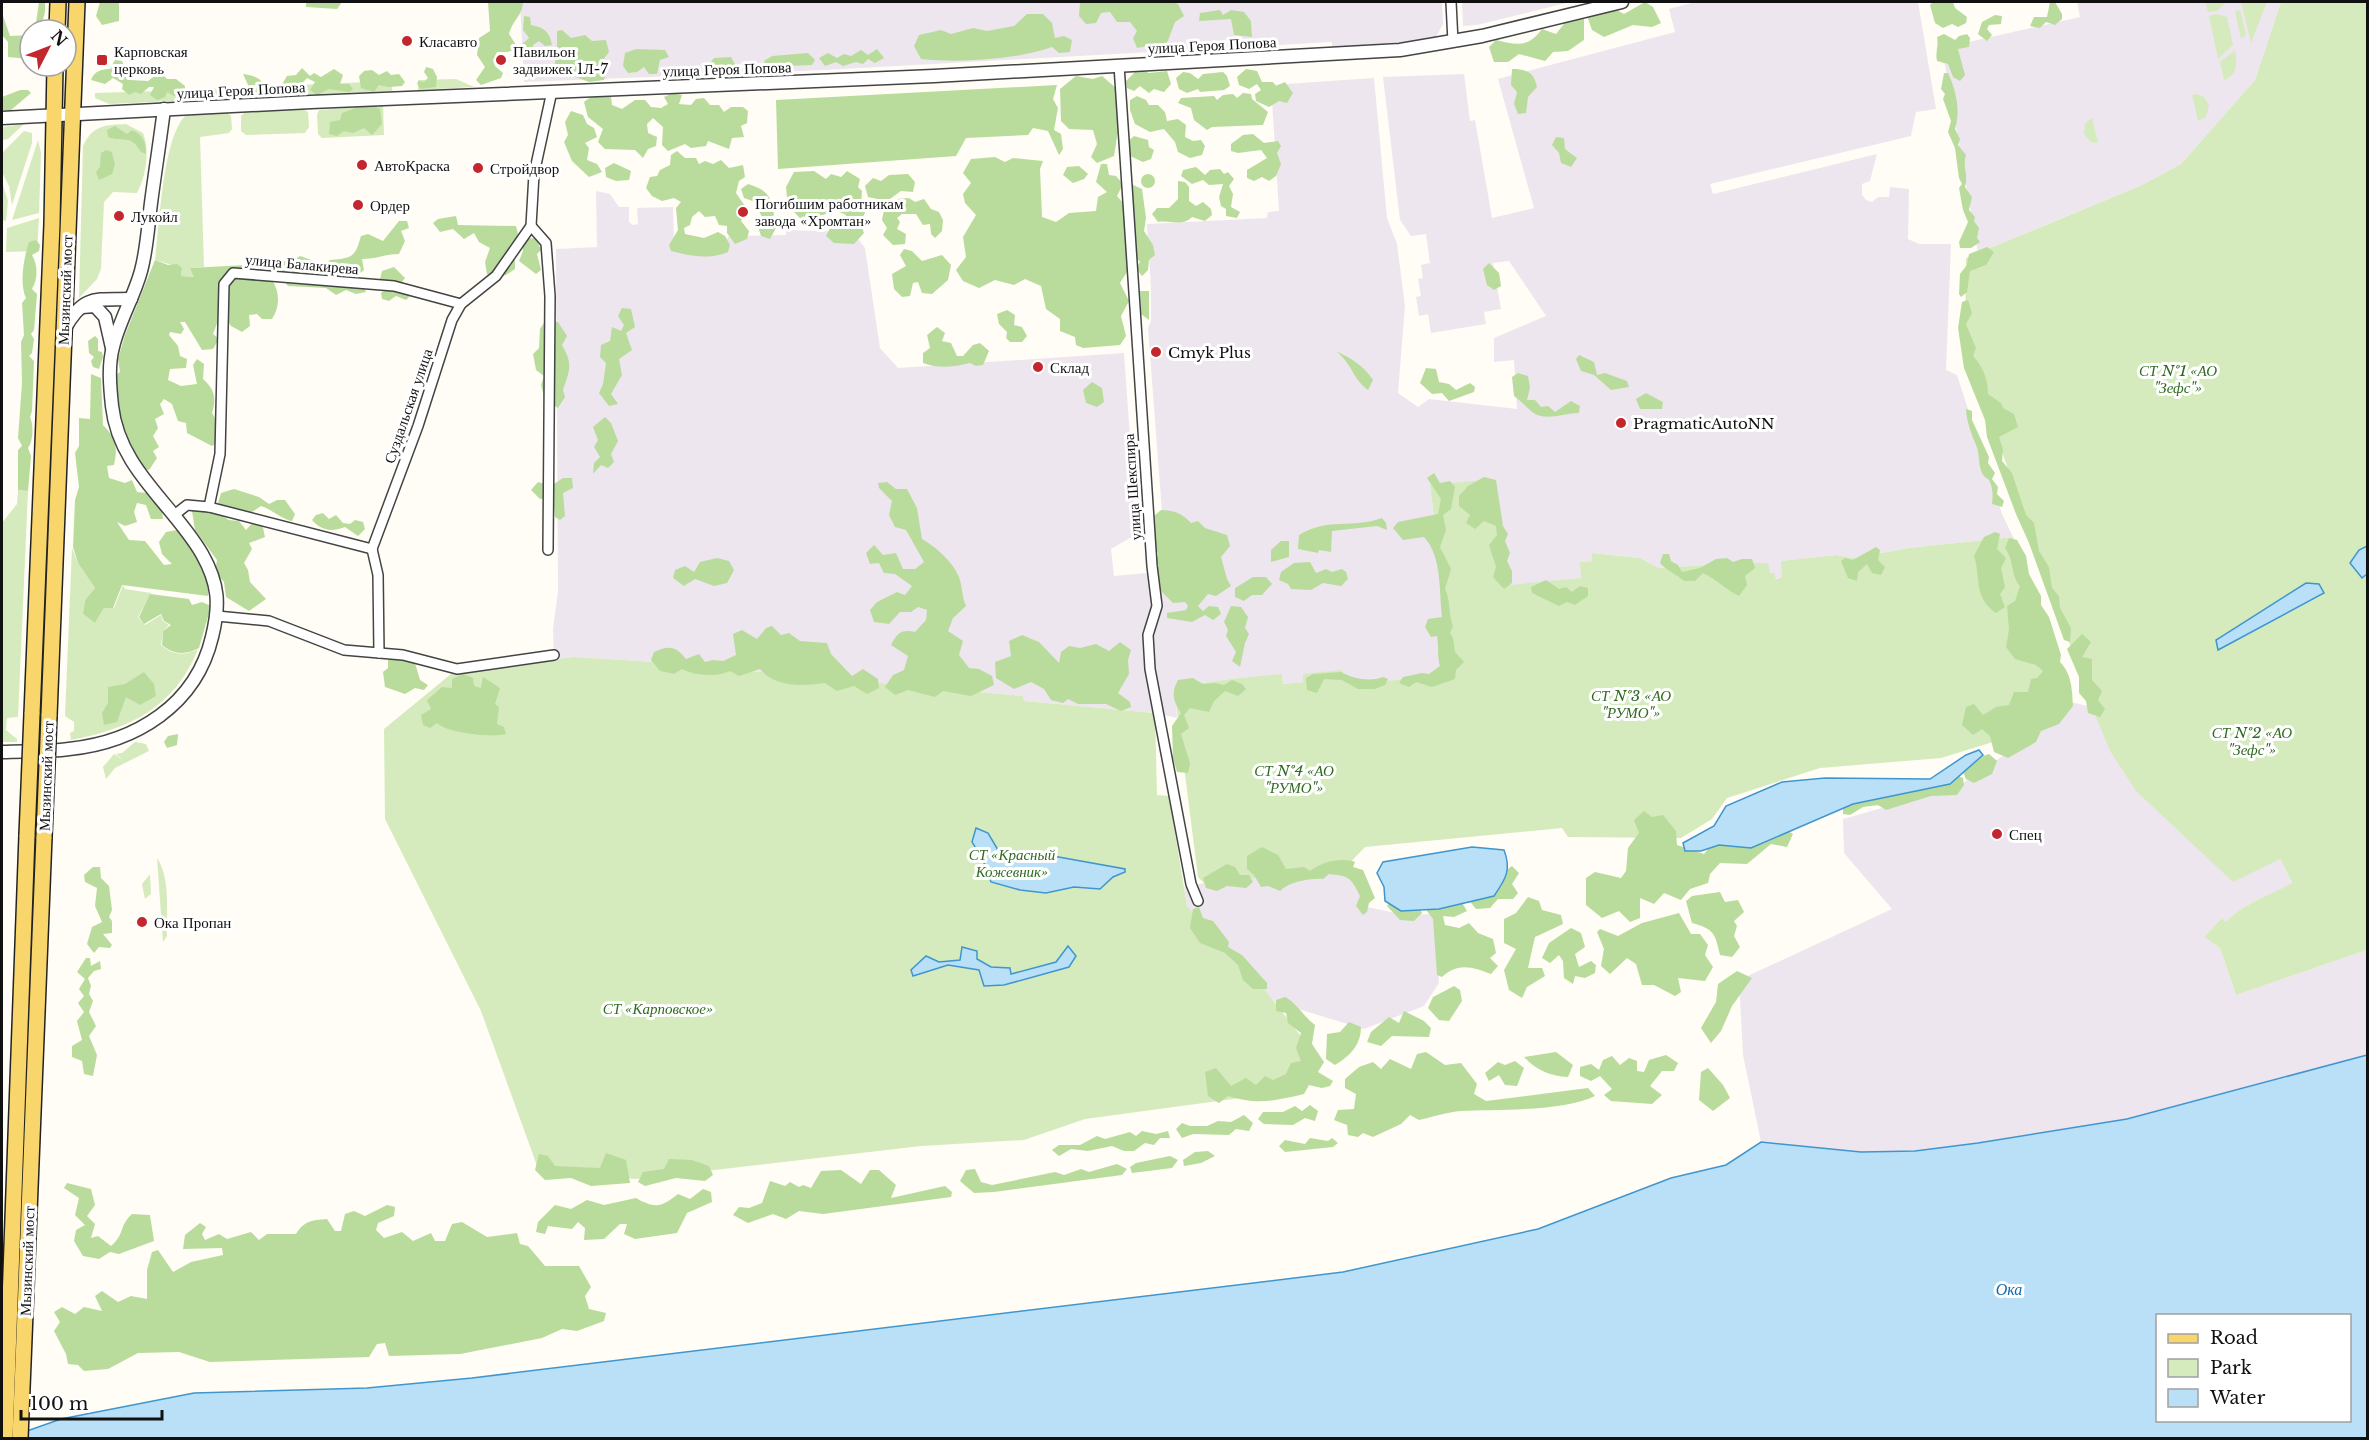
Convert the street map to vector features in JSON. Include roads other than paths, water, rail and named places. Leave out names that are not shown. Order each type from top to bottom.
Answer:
[{"type":"main road","points":[[57,18],[58,2]]},
{"type":"main road","name":"Мызинский мост","points":[[5,1438],[22,1204],[44,837],[77,2]]},
{"type":"main road","name":"Мызинский мост","points":[[20,1438],[27,835],[55,78]]},
{"type":"street","points":[[1451,2],[1452,42]]},
{"type":"street","name":"улица Героя Попова","points":[[2,118],[552,91],[934,76],[1400,50],[1452,42],[1622,2]]},
{"type":"street","name":"улица Шекспира","points":[[1119,65],[1152,566],[1157,606],[1148,635],[1150,669],[1191,884],[1198,901]]},
{"type":"street","points":[[548,550],[550,296],[546,243],[531,226],[534,174],[552,91]]},
{"type":"street","points":[[112,348],[141,270],[164,109]]},
{"type":"street","name":"Суздальская улица","points":[[372,549],[418,426],[452,320],[461,304],[496,276],[531,226]]},
{"type":"street","name":"улица Балакирева","points":[[209,507],[220,454],[224,284],[233,273],[394,286],[461,304]]},
{"type":"street","points":[[63,332],[73,314],[90,300],[131,299]]},
{"type":"street","points":[[2,752],[70,749],[106,742],[154,722],[181,697],[194,679],[208,652],[217,616],[218,597],[214,579],[202,554],[138,473],[116,425],[110,379],[112,348],[105,316],[95,306],[81,307]]},
{"type":"street","points":[[172,516],[187,504],[209,507],[372,549],[378,575],[380,652]]},
{"type":"street","points":[[217,616],[269,621],[344,650],[403,655],[457,669],[554,655]]},
{"type":"water","points":[[2367,546],[2367,574],[2362,578],[2350,563],[2359,550]]},
{"type":"water","points":[[2306,583],[2319,584],[2324,593],[2218,650],[2216,640]]},
{"type":"water","points":[[1979,750],[1983,755],[1950,784],[1853,804],[1751,848],[1719,845],[1701,851],[1685,851],[1683,843],[1714,826],[1726,806],[1782,782],[1825,778],[1930,779],[1966,755]]},
{"type":"water","points":[[976,828],[988,833],[998,850],[1053,856],[1125,869],[1125,872],[1113,877],[1100,889],[1074,887],[1046,893],[1020,890],[991,882],[983,860],[972,842]]},
{"type":"water","points":[[1472,847],[1504,850],[1507,863],[1506,874],[1494,896],[1439,909],[1401,911],[1385,901],[1384,887],[1377,873],[1383,862]]},
{"type":"water","points":[[1068,946],[1076,956],[1069,967],[1004,985],[984,986],[979,970],[948,965],[913,976],[911,970],[926,956],[939,962],[960,960],[962,947],[977,951],[977,959],[991,967],[1010,968],[1011,974],[1056,962]]},
{"type":"water","name":"Ока","points":[[2367,1055],[2367,1438],[7,1438],[61,1419],[194,1393],[367,1388],[472,1378],[1343,1272],[1538,1229],[1671,1178],[1726,1165],[1761,1142],[1861,1152],[1915,1151],[2127,1119]]},
{"type":"place","name":"Класавто","points":[[407,41]]},
{"type":"place","name":"Карповская церковь","points":[[102,60]]},
{"type":"place","name":"Павильон задвижек 1Л-7","points":[[501,60]]},
{"type":"place","name":"АвтоКраска","points":[[362,165]]},
{"type":"place","name":"Стройдвор","points":[[478,168]]},
{"type":"place","name":"Ордер","points":[[358,205]]},
{"type":"place","name":"Погибшим работникам завода «Хромтан»","points":[[743,212]]},
{"type":"place","name":"Лукойл","points":[[119,216]]},
{"type":"place","name":"Cmyk Plus","points":[[1156,352]]},
{"type":"place","name":"Склад","points":[[1038,367]]},
{"type":"place","name":"PragmaticAutoNN","points":[[1621,423]]},
{"type":"place","name":"Спец","points":[[1997,834]]},
{"type":"place","name":"Ока Пропан","points":[[142,922]]},
{"type":"park label","name":"СТ №1 «АО \"Зефс\"»","points":[[2178,378]]},
{"type":"park label","name":"СТ №3 «АО \"РУМО\"»","points":[[1631,704]]},
{"type":"park label","name":"СТ №2 «АО \"Зефс\"»","points":[[2252,740]]},
{"type":"park label","name":"СТ №4 «АО \"РУМО\"»","points":[[1294,778]]},
{"type":"park label","name":"СТ «Красный Кожевник»","points":[[1012,862]]},
{"type":"park label","name":"СТ «Карповское»","points":[[658,1008]]}]
